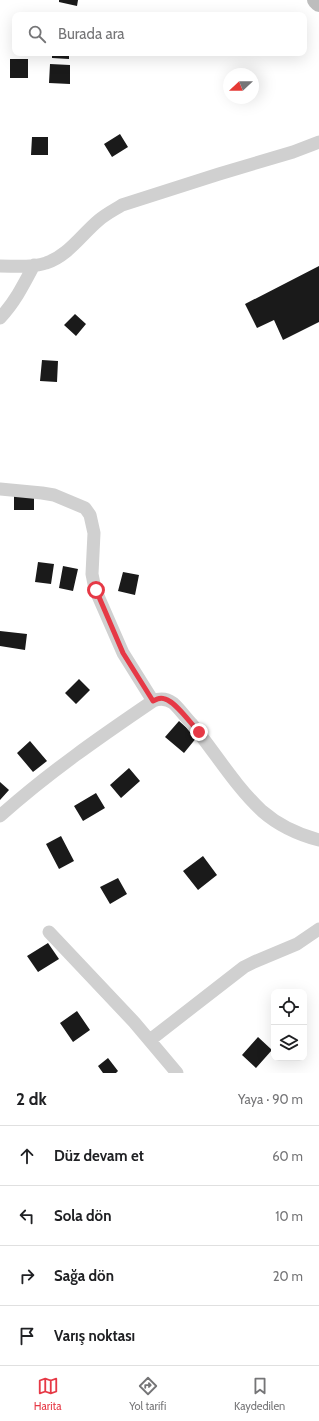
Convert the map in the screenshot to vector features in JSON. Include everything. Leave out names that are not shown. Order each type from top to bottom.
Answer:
[{"type":"street","points":[[316,0],[319,3]]},
{"type":"street","points":[[0,266],[34,265],[54,260],[74,244],[100,219],[122,205],[293,152],[319,142]]},
{"type":"street","points":[[0,318],[8,310],[20,292],[34,265]]},
{"type":"street","points":[[0,489],[54,495],[85,508],[90,515],[94,533],[92,574],[96,590],[123,653],[153,701]]},
{"type":"street","points":[[0,816],[22,796],[76,754],[159,698],[173,703],[199,732],[242,788],[263,811],[274,820],[291,829],[308,837],[319,840]]},
{"type":"street","points":[[150,1040],[244,967],[297,944],[319,929]]},
{"type":"street","points":[[49,932],[150,1040],[177,1073]]},
{"type":"building","points":[[59,0],[78,0],[77,6],[59,2]]},
{"type":"building","points":[[52,56],[69,56],[69,59],[52,58]]},
{"type":"building","points":[[10,59],[28,59],[28,78],[10,78]]},
{"type":"building","points":[[50,64],[70,65],[70,84],[49,83]]},
{"type":"building","points":[[120,134],[128,147],[112,157],[104,144]]},
{"type":"building","points":[[32,137],[48,137],[48,155],[31,155]]},
{"type":"building","points":[[319,266],[319,322],[283,340],[274,320],[257,328],[245,304]]},
{"type":"building","points":[[75,314],[86,324],[76,336],[64,325]]},
{"type":"building","points":[[42,360],[58,361],[57,382],[40,381]]},
{"type":"building","points":[[14,495],[34,495],[34,510],[14,510]]},
{"type":"building","points":[[38,562],[54,564],[51,584],[35,582]]},
{"type":"building","points":[[63,566],[78,569],[73,591],[59,588]]},
{"type":"building","points":[[123,572],[139,575],[135,595],[118,591]]},
{"type":"building","points":[[0,631],[27,634],[25,650],[0,646]]},
{"type":"building","points":[[79,679],[90,690],[76,704],[65,693]]},
{"type":"building","points":[[179,721],[197,737],[184,753],[165,737]]},
{"type":"building","points":[[30,741],[47,761],[33,772],[17,753]]},
{"type":"building","points":[[129,768],[140,781],[121,798],[110,785]]},
{"type":"building","points":[[0,782],[9,790],[0,800]]},
{"type":"building","points":[[96,793],[105,808],[83,821],[74,806]]},
{"type":"building","points":[[61,836],[74,861],[59,869],[46,844]]},
{"type":"building","points":[[203,856],[217,875],[198,890],[183,871]]},
{"type":"building","points":[[118,878],[127,894],[110,904],[100,887]]},
{"type":"building","points":[[48,943],[59,959],[38,972],[27,956]]},
{"type":"building","points":[[77,1011],[90,1030],[73,1042],[60,1023]]},
{"type":"building","points":[[258,1037],[271,1049],[271,1051],[256,1068],[242,1055]]},
{"type":"building","points":[[108,1058],[118,1071],[116,1073],[103,1073],[98,1066]]},
{"type":"route","points":[[96,590],[123,653],[153,701],[159,698],[173,703],[199,732]]}]
